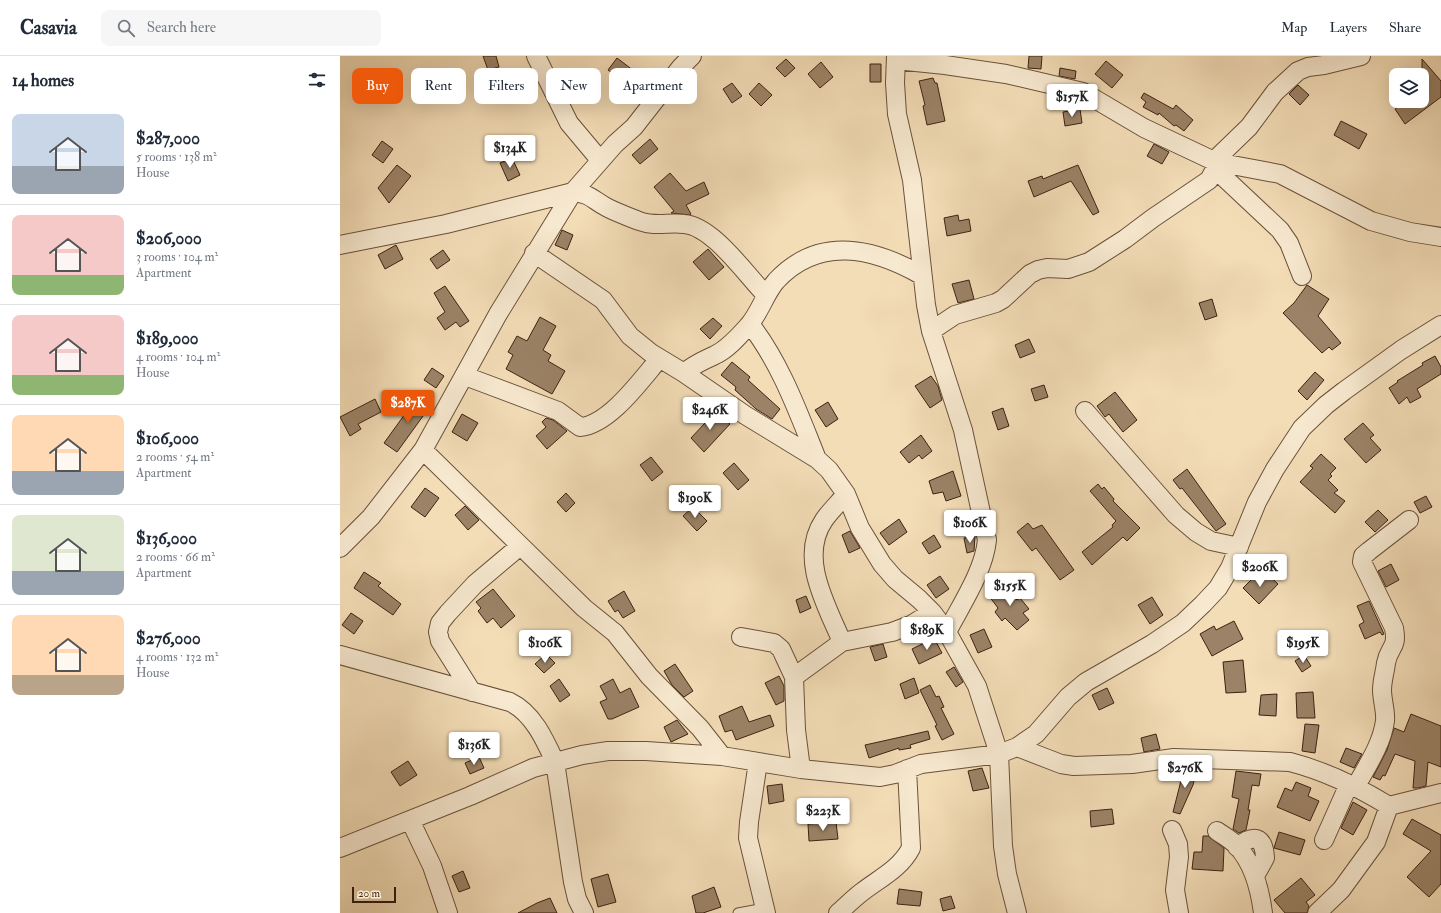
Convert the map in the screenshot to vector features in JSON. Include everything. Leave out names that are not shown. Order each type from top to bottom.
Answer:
[{"type":"street","points":[[536,56],[569,123],[600,160]]},
{"type":"street","points":[[340,548],[371,517],[423,450],[498,314],[534,253],[573,192],[600,160],[634,126],[680,67],[692,56]]},
{"type":"street","points":[[931,331],[955,315],[996,303],[1003,299],[1030,274],[1038,270],[1046,268],[1068,269],[1078,267],[1089,262],[1209,180],[1224,150],[1250,128],[1275,92],[1298,71],[1308,67],[1324,65],[1361,56]]},
{"type":"street","points":[[947,632],[981,566],[986,553],[987,540],[963,430],[931,331],[921,275],[912,180],[898,114],[896,58],[1006,74],[1083,92],[1144,128],[1216,166],[1280,230],[1288,243],[1302,276]]},
{"type":"street","points":[[1216,166],[1280,174],[1371,221],[1410,232],[1441,237]]},
{"type":"street","points":[[340,245],[446,224],[573,192],[586,193],[608,208],[640,222],[662,225],[685,224],[694,226],[710,237],[731,255],[766,295]]},
{"type":"street","points":[[684,373],[694,364],[715,355],[724,349],[750,324],[766,295],[776,281],[808,257],[830,251],[860,250],[899,263],[921,275]]},
{"type":"street","points":[[534,253],[599,296],[630,336],[659,359],[684,373],[744,415],[817,459],[829,470],[846,494],[860,528],[882,564],[894,579],[919,599],[932,612],[947,632],[977,686],[999,754],[1003,846],[1007,874],[1017,913]]},
{"type":"street","points":[[750,324],[765,344],[779,368],[817,459]]},
{"type":"street","points":[[340,848],[470,796],[513,775],[555,762],[608,751],[646,751],[722,756],[801,769],[880,777],[921,764],[999,754],[1017,747],[1036,734],[1068,698],[1086,682],[1099,673],[1137,654],[1183,622],[1218,588],[1230,568],[1258,502],[1275,469],[1302,428],[1318,412],[1344,391],[1401,350],[1441,325]]},
{"type":"street","points":[[465,376],[558,411],[580,428],[589,427],[620,404],[659,359]]},
{"type":"street","points":[[1085,411],[1176,515],[1196,532],[1211,541],[1239,547]]},
{"type":"street","points":[[423,450],[584,608],[616,633],[649,676],[700,728],[722,756]]},
{"type":"street","points":[[842,642],[816,580],[814,565],[816,537],[824,520],[846,494]]},
{"type":"street","points":[[1324,840],[1352,785],[1376,749],[1385,720],[1382,690],[1386,661],[1387,656],[1396,640],[1394,628],[1362,562],[1364,556],[1369,551],[1410,520]]},
{"type":"street","points":[[472,692],[440,641],[438,632],[440,623],[476,584],[520,546]]},
{"type":"street","points":[[794,677],[842,642],[892,632],[911,625],[932,612]]},
{"type":"street","points":[[741,637],[774,643],[781,649],[794,677],[796,730],[801,769]]},
{"type":"street","points":[[340,655],[510,702],[525,711],[547,744],[555,762],[573,882],[577,899],[583,913]]},
{"type":"street","points":[[1017,747],[1061,764],[1074,766],[1132,764],[1174,758],[1290,762],[1352,785],[1389,806],[1441,792]]},
{"type":"street","points":[[758,762],[748,838],[765,911]]},
{"type":"street","points":[[838,913],[861,892],[896,868],[905,859],[911,848],[907,769]]},
{"type":"street","points":[[1317,913],[1341,890],[1376,842],[1389,806]]},
{"type":"street","points":[[410,820],[432,866],[448,913]]},
{"type":"street","points":[[1172,830],[1178,844],[1179,857],[1175,890],[1179,913]]},
{"type":"street","points":[[1217,831],[1237,847],[1254,876],[1263,913]]},
{"type":"lane","points":[[738,913],[765,911]]},
{"type":"building","points":[[483,56],[496,56],[499,67],[487,68]]},
{"type":"building","points":[[1029,56],[1042,56],[1041,69],[1028,68]]},
{"type":"building","points":[[617,58],[630,68],[610,68]]},
{"type":"building","points":[[786,59],[795,68],[785,77],[776,68]]},
{"type":"building","points":[[1422,59],[1441,81],[1441,97],[1429,106],[1429,68],[1422,68]]},
{"type":"building","points":[[1106,61],[1123,75],[1112,88],[1095,74]]},
{"type":"building","points":[[821,62],[833,77],[820,88],[808,74]]},
{"type":"building","points":[[870,64],[881,64],[881,82],[870,82]]},
{"type":"building","points":[[1060,68],[1076,71],[1075,79],[1059,76]]},
{"type":"building","points":[[933,78],[935,83],[937,83],[945,121],[927,125],[923,106],[925,105],[919,81]]},
{"type":"building","points":[[732,83],[742,96],[732,103],[723,89]]},
{"type":"building","points":[[759,83],[772,95],[761,106],[749,94]]},
{"type":"building","points":[[1298,85],[1309,95],[1300,105],[1289,94]]},
{"type":"building","points":[[1144,93],[1173,109],[1176,105],[1193,120],[1184,131],[1176,125],[1174,126],[1159,113],[1158,115],[1143,107],[1146,102],[1141,98]]},
{"type":"building","points":[[1396,108],[1426,108],[1405,124],[1395,109]]},
{"type":"building","points":[[1080,109],[1082,123],[1065,126],[1063,112]]},
{"type":"building","points":[[1341,121],[1367,134],[1359,149],[1334,135]]},
{"type":"building","points":[[650,139],[658,149],[640,164],[632,155]]},
{"type":"building","points":[[382,141],[393,149],[383,163],[372,155]]},
{"type":"building","points":[[1154,144],[1169,152],[1162,164],[1147,156]]},
{"type":"building","points":[[512,158],[520,175],[508,181],[500,163]]},
{"type":"building","points":[[397,165],[411,176],[389,203],[378,188]]},
{"type":"building","points":[[1078,165],[1099,212],[1093,215],[1071,181],[1034,197],[1028,181],[1042,176],[1043,179]]},
{"type":"building","points":[[670,173],[686,191],[704,182],[709,194],[686,205],[691,214],[690,215],[671,213],[674,211],[654,187]]},
{"type":"building","points":[[958,215],[959,221],[969,219],[971,231],[947,236],[944,218]]},
{"type":"building","points":[[562,230],[573,235],[567,250],[555,245]]},
{"type":"building","points":[[396,245],[403,259],[385,269],[378,255]]},
{"type":"building","points":[[708,249],[724,267],[709,280],[693,262]]},
{"type":"building","points":[[443,250],[450,260],[437,269],[430,259]]},
{"type":"building","points":[[969,280],[974,299],[958,303],[952,284]]},
{"type":"building","points":[[1307,285],[1329,299],[1318,316],[1341,343],[1332,350],[1329,347],[1322,353],[1283,313],[1294,303]]},
{"type":"building","points":[[445,286],[469,321],[460,327],[456,322],[445,330],[437,318],[445,312],[434,293]]},
{"type":"building","points":[[1212,299],[1217,316],[1205,320],[1199,303]]},
{"type":"building","points":[[540,317],[556,326],[543,350],[551,355],[548,361],[565,371],[552,394],[506,369],[513,355],[508,352],[517,336],[527,341]]},
{"type":"building","points":[[713,318],[722,326],[710,339],[700,329]]},
{"type":"building","points":[[1029,339],[1035,352],[1020,358],[1015,345]]},
{"type":"building","points":[[1435,356],[1441,367],[1441,374],[1417,389],[1421,397],[1410,403],[1407,397],[1399,404],[1389,388],[1398,382],[1397,381],[1423,365],[1422,363]]},
{"type":"building","points":[[732,362],[750,377],[748,380],[780,409],[772,419],[756,409],[735,390],[736,387],[721,375]]},
{"type":"building","points":[[432,368],[444,376],[436,388],[424,380]]},
{"type":"building","points":[[1315,372],[1324,380],[1307,400],[1298,391]]},
{"type":"building","points":[[931,376],[938,386],[942,400],[930,408],[915,386]]},
{"type":"building","points":[[1044,385],[1048,397],[1035,401],[1031,389]]},
{"type":"building","points":[[1115,392],[1137,420],[1123,432],[1109,414],[1105,417],[1097,406]]},
{"type":"building","points":[[418,396],[431,405],[397,452],[384,443]]},
{"type":"building","points":[[375,399],[381,412],[358,424],[361,429],[350,436],[340,417]]},
{"type":"building","points":[[828,402],[838,419],[826,427],[815,410]]},
{"type":"building","points":[[1003,408],[1009,426],[998,430],[992,412]]},
{"type":"building","points":[[714,410],[730,424],[704,452],[691,438],[705,423],[704,421]]},
{"type":"building","points":[[462,414],[478,423],[467,441],[452,432]]},
{"type":"building","points":[[546,418],[553,420],[567,431],[547,449],[536,436],[546,427],[542,422]]},
{"type":"building","points":[[1363,423],[1374,435],[1370,438],[1381,450],[1366,463],[1344,439]]},
{"type":"building","points":[[921,435],[932,451],[922,459],[919,455],[909,463],[900,452]]},
{"type":"building","points":[[1321,454],[1336,468],[1330,474],[1332,476],[1328,480],[1338,490],[1334,493],[1345,501],[1335,513],[1300,482],[1313,468],[1310,466]]},
{"type":"building","points":[[651,457],[663,472],[652,481],[640,465]]},
{"type":"building","points":[[734,463],[749,480],[738,490],[723,473]]},
{"type":"building","points":[[1187,469],[1226,524],[1216,531],[1182,488],[1180,489],[1173,480]]},
{"type":"building","points":[[953,471],[961,496],[946,501],[943,492],[933,494],[929,481]]},
{"type":"building","points":[[1098,484],[1102,489],[1104,487],[1114,499],[1113,501],[1140,528],[1127,541],[1123,537],[1092,565],[1082,552],[1113,527],[1112,525],[1116,521],[1090,491]]},
{"type":"building","points":[[425,488],[439,498],[425,517],[411,507]]},
{"type":"building","points":[[566,493],[575,503],[566,512],[557,502]]},
{"type":"building","points":[[1426,496],[1432,507],[1420,513],[1414,502]]},
{"type":"building","points":[[465,506],[479,520],[468,530],[455,515]]},
{"type":"building","points":[[693,507],[707,521],[697,531],[683,516]]},
{"type":"building","points":[[1378,510],[1388,520],[1375,532],[1365,522]]},
{"type":"building","points":[[899,519],[907,532],[889,545],[880,533]]},
{"type":"building","points":[[1028,523],[1033,529],[1042,525],[1074,570],[1060,580],[1036,548],[1032,551],[1017,532]]},
{"type":"building","points":[[850,531],[860,548],[849,553],[842,535]]},
{"type":"building","points":[[934,535],[941,547],[929,554],[922,543]]},
{"type":"building","points":[[975,536],[974,551],[967,553],[964,538]]},
{"type":"building","points":[[1391,564],[1399,580],[1386,587],[1378,571]]},
{"type":"building","points":[[364,572],[381,583],[378,586],[401,604],[393,615],[354,588]]},
{"type":"building","points":[[1267,574],[1278,584],[1259,604],[1243,588],[1254,577],[1260,582]]},
{"type":"building","points":[[940,576],[949,589],[936,598],[927,585]]},
{"type":"building","points":[[1003,584],[1017,600],[1020,598],[1029,609],[1023,613],[1029,620],[1017,630],[1005,618],[1002,621],[995,612],[998,608],[989,596]]},
{"type":"building","points":[[493,589],[515,616],[501,628],[493,618],[487,623],[478,611],[481,608],[476,602]]},
{"type":"building","points":[[624,591],[635,611],[623,618],[618,610],[615,612],[608,601]]},
{"type":"building","points":[[806,596],[811,608],[800,613],[796,600]]},
{"type":"building","points":[[1152,597],[1163,615],[1150,624],[1138,605]]},
{"type":"building","points":[[1369,601],[1384,634],[1382,635],[1380,632],[1365,639],[1359,625],[1364,622],[1357,606]]},
{"type":"building","points":[[351,613],[363,621],[354,634],[342,625]]},
{"type":"building","points":[[1234,621],[1243,639],[1212,656],[1200,634],[1214,626],[1216,630]]},
{"type":"building","points":[[984,629],[992,647],[978,653],[970,635]]},
{"type":"building","points":[[934,638],[942,653],[919,664],[912,649]]},
{"type":"building","points":[[883,644],[887,657],[875,661],[870,647]]},
{"type":"building","points":[[546,654],[555,663],[544,673],[535,664]]},
{"type":"building","points":[[1304,655],[1311,666],[1302,672],[1295,661]]},
{"type":"building","points":[[1243,660],[1246,692],[1226,693],[1223,662]]},
{"type":"building","points":[[675,664],[693,691],[684,697],[672,685],[664,671]]},
{"type":"building","points":[[954,667],[963,682],[956,687],[946,672]]},
{"type":"building","points":[[779,676],[784,686],[784,701],[776,705],[765,683]]},
{"type":"building","points":[[914,678],[919,693],[905,699],[900,684]]},
{"type":"building","points":[[559,679],[570,695],[560,702],[550,686]]},
{"type":"building","points":[[613,679],[620,693],[630,688],[639,707],[612,719],[608,719],[600,702],[607,699],[600,686]]},
{"type":"building","points":[[930,685],[936,697],[939,696],[944,707],[941,708],[954,734],[942,740],[935,726],[937,725],[920,690]]},
{"type":"building","points":[[1107,688],[1114,703],[1099,710],[1092,695]]},
{"type":"building","points":[[1313,692],[1315,718],[1297,718],[1296,693]]},
{"type":"building","points":[[1277,694],[1276,716],[1259,715],[1261,695]]},
{"type":"building","points":[[742,706],[749,722],[770,715],[774,726],[736,740],[732,730],[725,732],[719,716]]},
{"type":"building","points":[[1411,714],[1441,726],[1441,767],[1428,762],[1426,786],[1418,788],[1413,788],[1415,761],[1395,754],[1385,776],[1383,775],[1380,780],[1373,777],[1387,750],[1394,728],[1404,732]]},
{"type":"building","points":[[677,720],[688,734],[671,742],[664,727]]},
{"type":"building","points":[[1305,724],[1319,725],[1315,753],[1302,751]]},
{"type":"building","points":[[928,731],[930,739],[910,745],[911,748],[899,750],[899,748],[869,758],[865,745]]},
{"type":"building","points":[[1156,734],[1160,749],[1144,752],[1141,738]]},
{"type":"building","points":[[1346,748],[1362,754],[1354,768],[1340,762]]},
{"type":"building","points":[[479,757],[484,768],[470,774],[465,763]]},
{"type":"building","points":[[408,761],[417,775],[400,786],[391,772]]},
{"type":"building","points":[[982,768],[989,788],[973,791],[968,771]]},
{"type":"building","points":[[1184,769],[1197,769],[1193,785],[1180,814],[1173,812]]},
{"type":"building","points":[[1236,771],[1261,774],[1259,786],[1252,785],[1248,810],[1250,810],[1246,830],[1239,833],[1233,829],[1239,799],[1232,797]]},
{"type":"building","points":[[1296,782],[1311,788],[1308,796],[1319,801],[1310,821],[1277,807],[1285,788],[1292,791]]},
{"type":"building","points":[[782,784],[784,801],[769,804],[767,786]]},
{"type":"building","points":[[1353,802],[1367,810],[1353,835],[1341,828]]},
{"type":"building","points":[[1112,809],[1114,824],[1091,827],[1090,811]]},
{"type":"building","points":[[1412,819],[1441,835],[1441,884],[1429,897],[1407,877],[1431,851],[1403,834]]},
{"type":"building","points":[[836,822],[838,839],[809,841],[808,824]]},
{"type":"building","points":[[1279,832],[1305,840],[1300,855],[1274,848]]},
{"type":"building","points":[[1203,836],[1208,836],[1224,848],[1223,871],[1192,869],[1194,852],[1202,852]]},
{"type":"building","points":[[463,871],[470,888],[459,892],[452,876]]},
{"type":"building","points":[[608,874],[616,902],[598,907],[591,879]]},
{"type":"building","points":[[1301,878],[1315,895],[1306,902],[1309,906],[1307,913],[1285,913],[1274,900]]},
{"type":"building","points":[[714,887],[721,907],[703,913],[696,913],[692,896]]},
{"type":"building","points":[[899,889],[922,892],[920,906],[897,904]]},
{"type":"building","points":[[951,896],[955,908],[943,911],[940,899]]},
{"type":"building","points":[[550,898],[557,913],[518,913],[537,903]]}]
